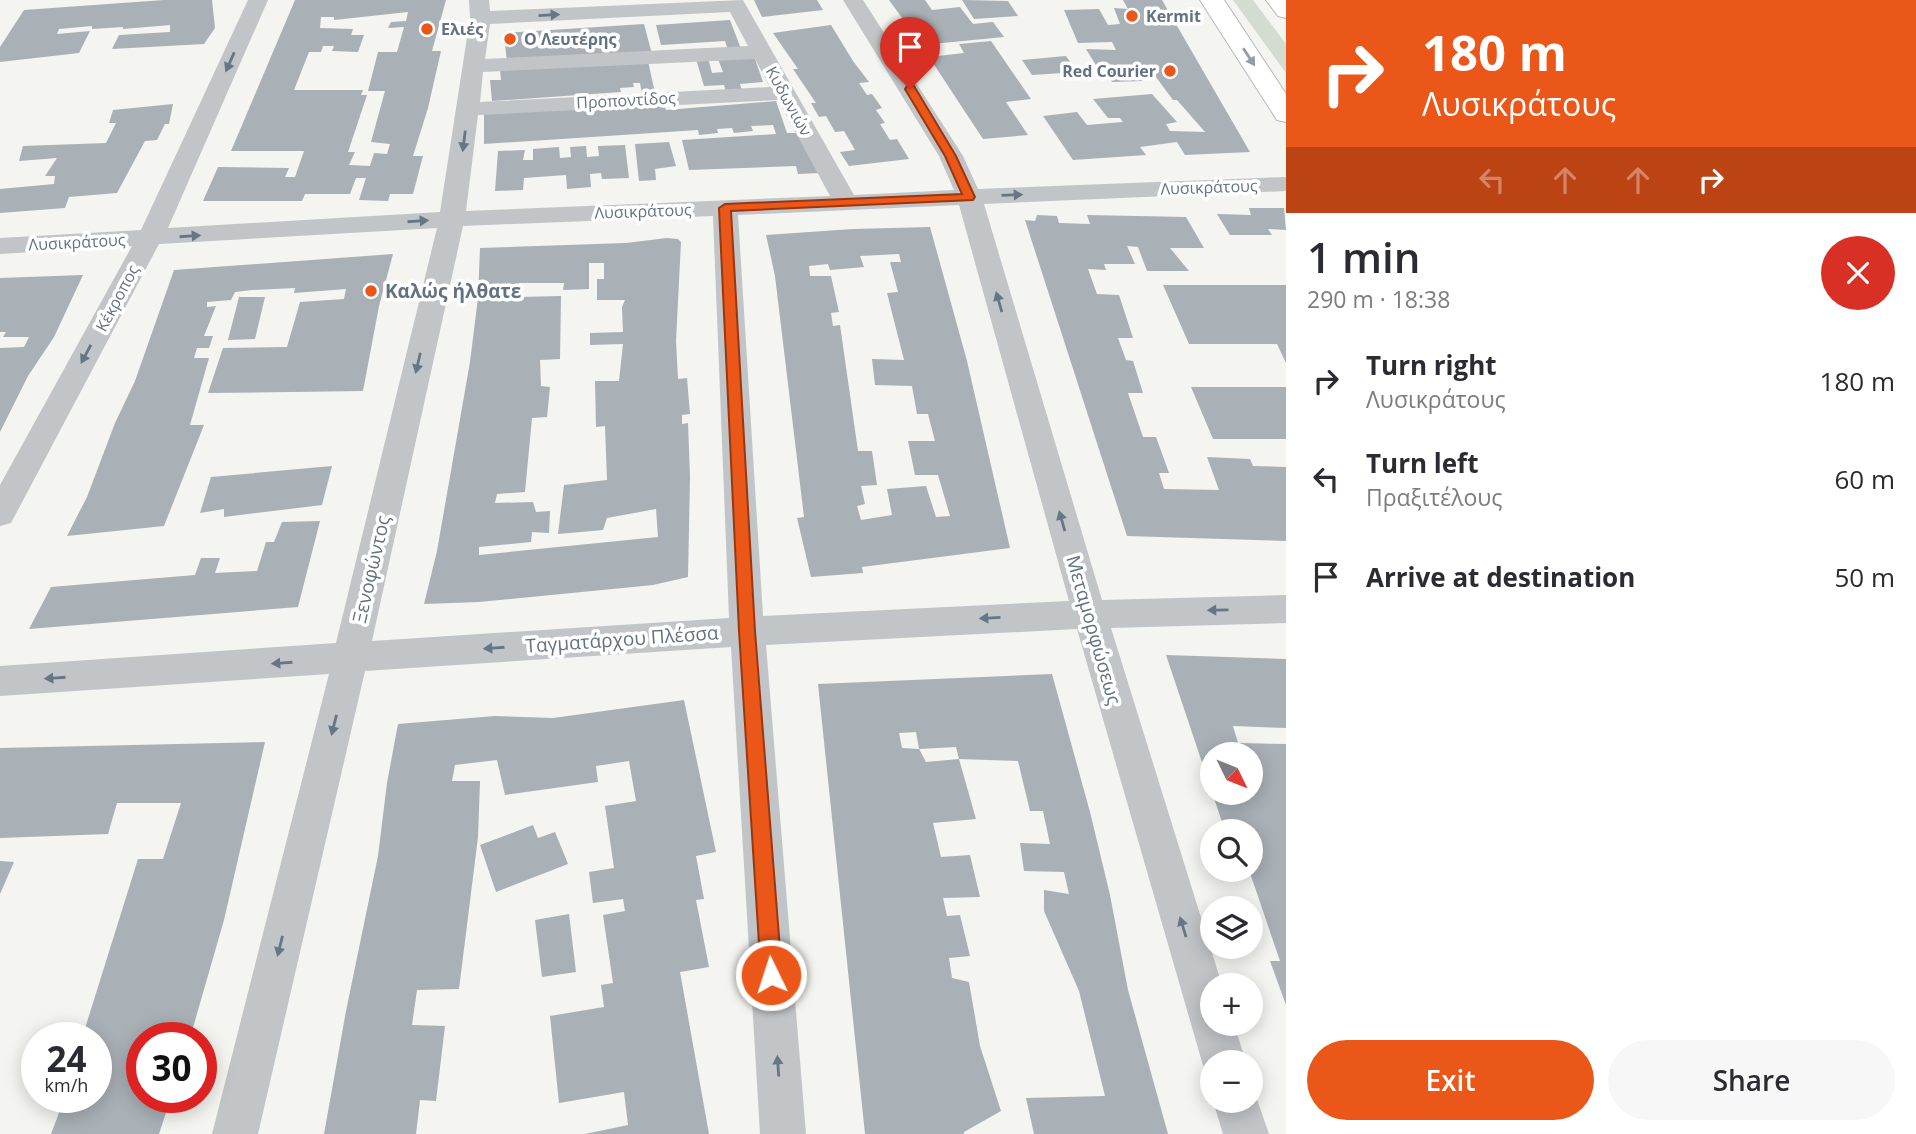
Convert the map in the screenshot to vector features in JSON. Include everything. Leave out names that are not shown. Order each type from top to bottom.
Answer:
[{"type":"main road","points":[[1212,0],[1286,114]]},
{"type":"main road","points":[[1278,0],[1286,11]]},
{"type":"street","name":"Κέκροπος","points":[[0,514],[168,202],[258,0]]},
{"type":"street","name":"Μεταμορφώσεως","points":[[853,0],[951,156],[969,197],[1088,613],[1220,1050]]},
{"type":"street","points":[[480,9],[735,3]]},
{"type":"street","name":"Κυδωνιών","points":[[735,3],[846,202]]},
{"type":"street","name":"Ξενοφώντος","points":[[234,1134],[350,659],[452,219],[480,9]]},
{"type":"street","points":[[474,66],[762,52]]},
{"type":"street","name":"Προποντίδος","points":[[467,109],[785,93]]},
{"type":"street","name":"Λυσικράτους","points":[[0,246],[452,219],[1286,184]]},
{"type":"street","points":[[725,208],[747,631],[783,1134]]},
{"type":"street","name":"Ταγματάρχου Πλέσσα","points":[[0,681],[747,631],[1088,613],[1286,609]]},
{"type":"street","points":[[1240,1113],[1246,1134]]},
{"type":"shaded area","points":[[1233,0],[1253,0],[1286,44],[1286,73]]},
{"type":"building","points":[[164,0],[212,0],[215,28],[204,44],[112,49],[119,35],[170,32],[170,25],[123,29],[92,29],[92,26],[59,29],[57,34],[90,31],[79,53],[0,62],[0,47],[24,10]]},
{"type":"building","points":[[295,0],[446,0],[432,51],[441,51],[428,108],[413,156],[423,156],[413,194],[390,194],[388,201],[359,200],[366,178],[356,178],[350,194],[305,194],[302,201],[203,201],[218,167],[289,168],[285,177],[295,177],[304,151],[231,151]],"holes":[[[408,12],[406,21],[391,22],[388,28],[404,27],[397,52],[378,52],[368,91],[385,91],[371,142],[390,144],[387,154],[374,153],[370,166],[349,165],[355,152],[348,152],[367,95],[361,95],[363,90],[294,90],[309,52],[321,52],[323,46],[334,46],[332,51],[358,52],[364,35],[351,35],[353,29],[320,28],[321,17],[334,17],[334,20]]]},
{"type":"building","points":[[754,0],[817,0],[823,10],[762,17]]},
{"type":"building","points":[[889,0],[925,0],[932,10],[960,7],[973,24],[993,22],[1004,37],[922,45]]},
{"type":"building","points":[[962,0],[1008,1],[1018,16],[974,19]]},
{"type":"building","points":[[1123,0],[1162,0],[1250,152],[1185,155],[1177,142],[1140,147],[1146,155],[1073,160],[1043,116],[1077,112],[1087,125],[1123,122],[1120,118],[1108,118],[1093,99],[1152,94],[1177,122],[1166,124],[1170,131],[1205,132],[1177,100],[1173,100],[1150,69],[1136,70],[1142,81],[1112,82],[1106,70],[1099,70],[1086,49],[1116,50],[1112,42],[1078,43],[1064,10],[1099,9],[1108,25],[1120,24],[1114,8],[1128,9]]},
{"type":"building","points":[[730,20],[741,49],[728,50],[725,41],[661,45],[656,25]]},
{"type":"building","points":[[644,24],[652,54],[507,63],[504,33]]},
{"type":"building","points":[[831,25],[869,82],[859,83],[867,95],[872,94],[882,108],[876,110],[885,123],[880,124],[890,140],[897,139],[909,159],[849,166],[840,152],[855,150],[844,131],[835,132],[826,116],[819,117],[811,103],[816,103],[793,69],[798,69],[773,33]]},
{"type":"building","points":[[991,41],[1031,99],[1006,102],[1028,135],[983,139],[929,57],[964,53],[959,44]]},
{"type":"building","points":[[754,56],[763,82],[740,84],[742,91],[726,92],[724,85],[704,86],[696,59],[708,58],[712,73],[723,72],[718,59]]},
{"type":"building","points":[[1066,56],[1077,72],[1032,75],[1022,60]]},
{"type":"building","points":[[648,61],[655,93],[642,94],[640,83],[633,83],[634,87],[620,88],[621,92],[492,101],[490,80],[501,80],[500,70]]},
{"type":"building","points":[[776,101],[787,133],[798,133],[820,173],[798,174],[796,166],[689,170],[682,140],[776,134],[773,125],[751,126],[753,131],[734,133],[732,128],[717,129],[718,133],[699,135],[698,130],[484,144],[484,114],[664,104],[666,110]]},
{"type":"building","points":[[173,104],[169,124],[165,124],[157,140],[145,141],[117,193],[69,197],[65,208],[0,213],[0,189],[54,184],[55,176],[45,176],[57,158],[19,161],[23,146],[106,143],[116,123],[109,123],[113,110]]},
{"type":"building","points":[[669,142],[676,166],[655,169],[656,180],[639,181],[635,144]]},
{"type":"building","points":[[625,145],[629,178],[602,179],[601,173],[590,174],[591,187],[567,189],[566,175],[524,178],[523,190],[495,191],[498,151],[525,150],[523,160],[533,160],[533,149],[559,147],[560,158],[571,157],[570,147],[586,146],[587,157],[599,156],[598,146]]},
{"type":"building","points":[[1249,208],[1284,208],[1286,230],[1268,229],[1272,235],[1230,235],[1217,214],[1251,215]]},
{"type":"building","points":[[1037,215],[1057,216],[1059,223],[1090,224],[1087,215],[1186,217],[1204,248],[1170,248],[1189,271],[1147,271],[1138,247],[1127,246],[1135,264],[1104,264],[1106,270],[1088,269],[1097,294],[1119,295],[1133,338],[1118,338],[1126,360],[1133,361],[1143,393],[1128,393],[1143,437],[1156,437],[1169,473],[1159,473],[1164,489],[1219,490],[1207,457],[1250,459],[1253,466],[1286,467],[1286,541],[1127,536],[1025,220],[1035,221]]},
{"type":"building","points":[[930,227],[967,361],[1010,548],[862,567],[863,573],[811,577],[797,518],[804,517],[775,276],[766,235]],"holes":[[[899,254],[901,262],[890,262],[898,292],[887,293],[904,360],[872,359],[875,385],[912,386],[917,414],[928,414],[935,441],[908,441],[915,475],[938,475],[950,516],[936,517],[926,486],[887,489],[892,515],[861,520],[857,506],[865,504],[861,486],[877,485],[872,451],[858,451],[840,325],[833,326],[831,313],[839,312],[831,276],[810,276],[809,266],[828,264],[830,270],[864,267],[860,256]]]},
{"type":"building","points":[[667,238],[681,242],[676,341],[678,379],[687,378],[690,414],[682,415],[682,424],[688,423],[690,477],[688,577],[653,585],[479,602],[424,604],[437,551],[470,362],[478,298],[480,248],[626,243]],"holes":[[[589,263],[604,263],[604,279],[597,279],[597,300],[625,300],[622,307],[623,332],[590,333],[590,345],[623,344],[619,381],[595,381],[596,427],[605,426],[607,480],[564,485],[558,534],[603,530],[607,518],[656,509],[658,537],[479,555],[479,547],[531,542],[532,532],[549,533],[550,511],[536,512],[533,502],[495,503],[497,494],[525,492],[532,418],[547,417],[550,387],[541,386],[540,360],[560,359],[561,296],[519,297],[519,283],[564,283],[563,290],[589,289]]]},
{"type":"building","points":[[393,254],[379,306],[363,391],[208,393],[223,348],[287,347],[300,302],[344,299],[346,289],[294,293],[295,288],[252,290],[235,292],[231,300],[207,302],[207,307],[216,306],[204,336],[213,336],[209,348],[197,348],[194,358],[209,358],[190,425],[204,425],[164,526],[67,536],[87,497],[115,423],[135,381],[174,270]]},
{"type":"building","points":[[83,275],[54,337],[28,376],[0,432],[0,348],[24,347],[29,337],[3,337],[6,332],[0,332],[0,278]]},
{"type":"building","points":[[1163,285],[1286,285],[1286,363],[1277,344],[1189,344]]},
{"type":"building","points":[[239,297],[265,297],[255,339],[228,340]]},
{"type":"building","points":[[1191,387],[1286,387],[1286,439],[1213,439]]},
{"type":"building","points":[[332,466],[322,505],[224,517],[224,509],[200,513],[211,477]]},
{"type":"building","points":[[320,521],[298,607],[29,629],[51,587],[195,575],[201,558],[220,558],[215,573],[257,571],[266,542],[274,542],[282,522]]},
{"type":"building","points":[[1166,655],[1286,659],[1286,728],[1233,726],[1238,742],[1200,742],[1200,756]]},
{"type":"building","points":[[1052,674],[1110,895],[1128,990],[1168,1134],[1034,1134],[1026,1098],[1105,1096],[1079,991],[1044,911],[1044,890],[1069,894],[1064,872],[1024,871],[1020,843],[1050,844],[1043,811],[1030,811],[1018,761],[959,759],[976,819],[933,823],[941,857],[970,855],[980,897],[943,898],[947,916],[960,915],[970,956],[949,958],[952,978],[969,982],[980,1046],[1001,1111],[964,1134],[865,1134],[818,684]],"holes":[[[916,732],[919,749],[902,748],[899,733]],[[956,747],[959,759],[926,762],[919,749]]]},
{"type":"building","points":[[684,700],[716,852],[696,856],[704,899],[696,900],[709,967],[680,972],[709,1134],[585,1134],[628,1125],[624,1092],[559,1103],[550,1016],[604,1007],[601,985],[613,983],[603,915],[625,911],[623,899],[593,903],[589,872],[614,868],[605,806],[636,801],[629,761],[596,766],[598,782],[505,795],[497,760],[455,765],[452,781],[480,781],[478,837],[459,989],[417,990],[412,1025],[445,1026],[436,1101],[420,1100],[416,1134],[324,1134],[378,856],[398,724],[495,716],[553,718]]},
{"type":"building","points":[[265,742],[224,920],[195,1022],[126,1022],[126,1113],[166,1113],[159,1134],[51,1134],[59,1113],[112,1113],[112,1022],[87,1022],[138,859],[163,859],[181,803],[117,803],[108,834],[0,838],[0,748]]},
{"type":"building","points":[[1264,744],[1286,744],[1286,1005],[1270,961],[1280,961],[1263,911],[1263,896],[1258,896],[1253,882],[1263,882],[1263,819],[1221,819],[1216,805],[1264,805]]},
{"type":"building","points":[[533,825],[538,838],[555,832],[568,864],[496,892],[480,845]]},
{"type":"building","points":[[0,861],[14,862],[0,894]]},
{"type":"building","points":[[569,914],[576,972],[542,977],[535,920]]},
{"type":"place","name":"Kermit","points":[[1132,16]]},
{"type":"place","name":"Ελιές","points":[[427,29]]},
{"type":"place","name":"Ο Λευτέρης","points":[[510,39]]},
{"type":"place","name":"Red Courier","points":[[1170,71]]},
{"type":"place","name":"Καλώς ήλθατε","points":[[371,291]]},
{"type":"route","points":[[771,975],[747,631],[725,208],[969,197],[951,156],[910,89]]}]
